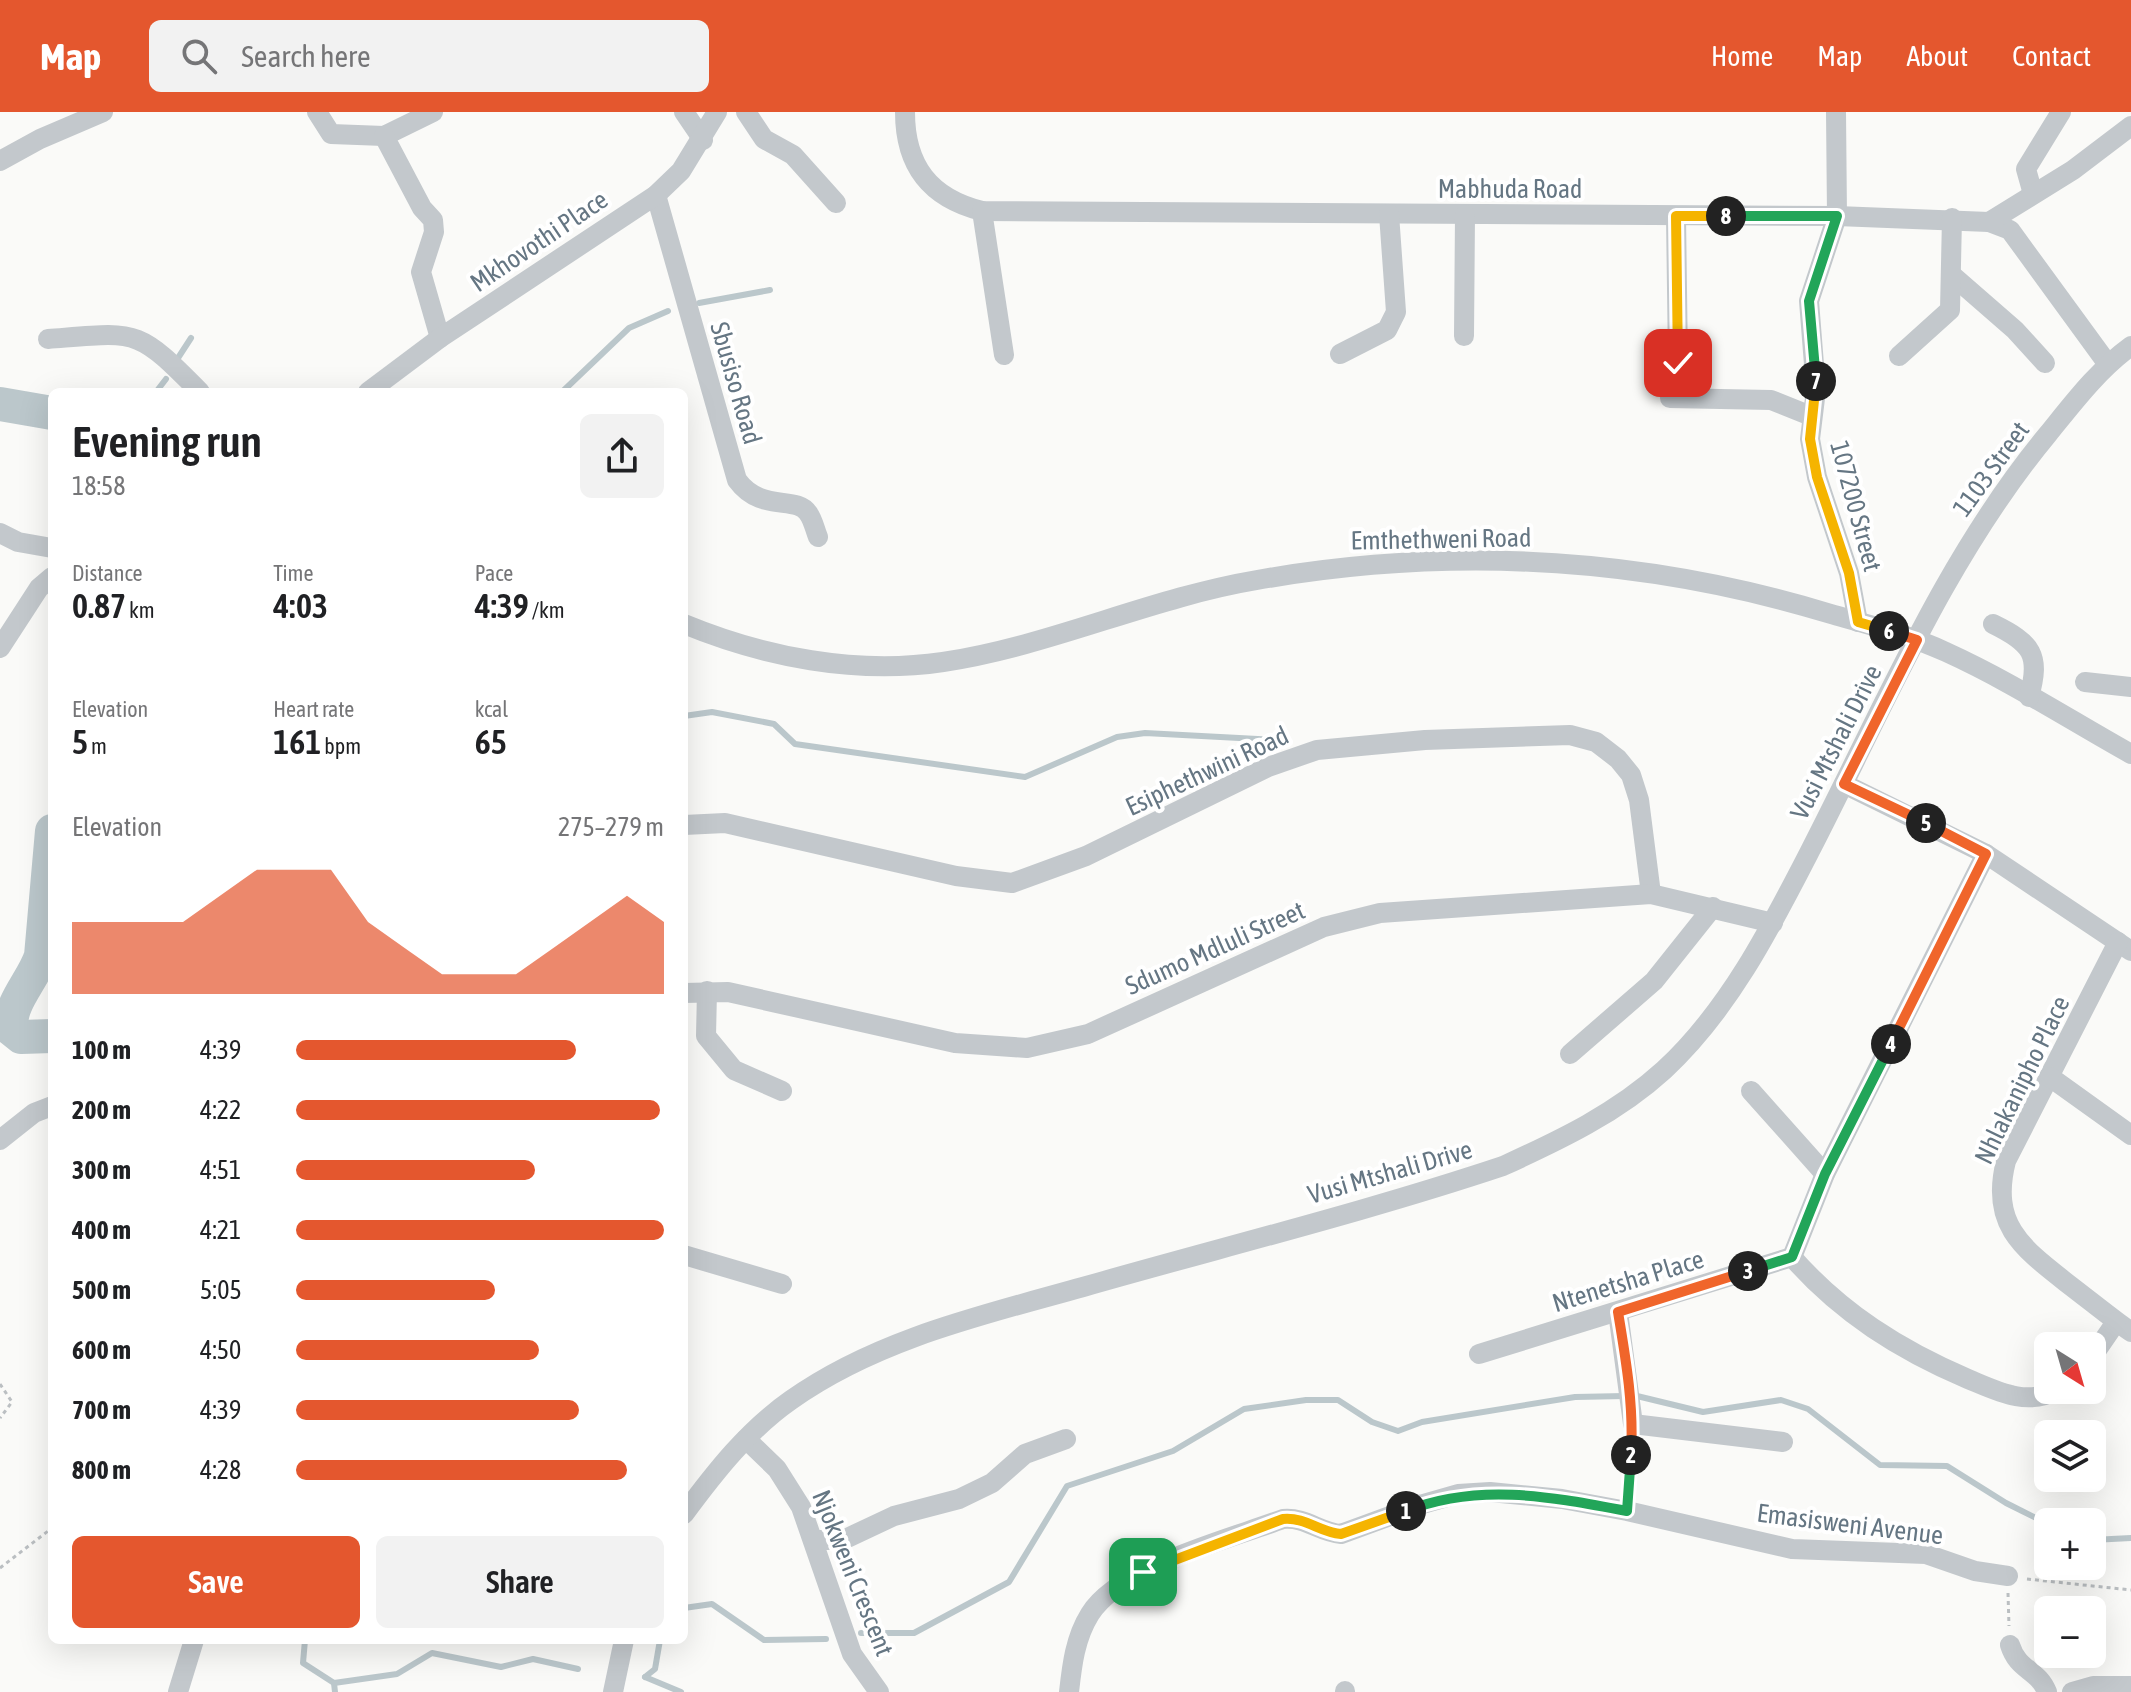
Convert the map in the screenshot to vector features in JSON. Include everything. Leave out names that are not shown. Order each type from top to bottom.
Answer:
[{"type":"street","points":[[0,161],[103,112]]},
{"type":"street","points":[[317,112],[331,134],[384,136],[433,112]]},
{"type":"street","points":[[684,112],[703,140]]},
{"type":"street","name":"Mkhovothi Place","points":[[373,388],[440,338],[656,195],[681,171],[703,140],[717,112]]},
{"type":"street","points":[[746,112],[764,139],[793,155],[836,203]]},
{"type":"street","name":"Mabhuda Road","points":[[905,112],[905,131],[914,162],[934,189],[957,205],[982,211],[1837,216],[1952,218],[1989,222],[2010,230],[2107,363]]},
{"type":"street","name":"107200 Street","points":[[1836,112],[1837,216],[1809,301],[1816,390],[1810,439],[1817,477],[1849,573],[1858,622]]},
{"type":"street","points":[[2033,194],[2025,175],[2026,169],[2061,112]]},
{"type":"street","points":[[1989,222],[2131,126]]},
{"type":"street","points":[[384,136],[422,208],[433,220],[434,232],[421,272],[440,338]]},
{"type":"street","name":"Sbusiso Road","points":[[656,195],[737,480],[747,494],[758,500],[801,506],[809,513],[818,537]]},
{"type":"street","points":[[982,211],[1004,355]]},
{"type":"street","points":[[1340,354],[1387,330],[1396,312],[1389,214]]},
{"type":"street","points":[[1464,336],[1465,215]]},
{"type":"street","points":[[1676,216],[1678,363]]},
{"type":"street","points":[[1899,356],[1943,320],[1950,310],[1952,218]]},
{"type":"street","points":[[1953,276],[2001,317],[2045,363]]},
{"type":"street","points":[[48,339],[106,334],[136,336],[151,344],[196,388]]},
{"type":"street","name":"1103 Street","points":[[1917,640],[1962,553],[1994,504],[2107,363],[2131,346]]},
{"type":"street","points":[[1670,398],[1771,400],[1811,416]]},
{"type":"street","points":[[0,533],[18,542],[48,547]]},
{"type":"street","name":"Emthethweni Road","points":[[688,625],[767,652],[833,664],[940,663],[992,652],[1253,580],[1404,560],[1583,564],[1666,573],[1766,594],[1917,640],[1964,661],[2131,754]]},
{"type":"street","points":[[0,648],[39,588],[48,580]]},
{"type":"street","points":[[1993,624],[2022,640],[2033,657],[2036,668],[2029,697]]},
{"type":"street","name":"Vusi Mtshali Drive","points":[[688,1509],[724,1461],[746,1439],[790,1401],[836,1372],[930,1331],[1503,1166],[1577,1131],[1642,1088],[1696,1037],[1773,923],[1917,640]]},
{"type":"street","points":[[2085,682],[2131,687]]},
{"type":"street","name":"Esiphethwini Road","points":[[688,825],[725,823],[956,876],[1012,883],[1086,856],[1268,767],[1317,750],[1425,740],[1570,735],[1596,742],[1618,759],[1631,775],[1639,800],[1651,894]]},
{"type":"street","points":[[1844,784],[1986,854],[2124,947]]},
{"type":"street","points":[[1986,854],[1825,1174],[1792,1257],[1855,1317],[1923,1360],[2024,1398],[2034,1396]]},
{"type":"street","name":"Sdumo Mdluli Street","points":[[688,993],[707,991],[768,999],[955,1043],[1027,1048],[1088,1034],[1324,927],[1380,913],[1651,894],[1773,923]]},
{"type":"street","points":[[1570,1054],[1654,981],[1713,907]]},
{"type":"street","name":"Nhlakanipho Place","points":[[2124,947],[2050,1077],[2006,1161],[2000,1183],[2005,1219],[2027,1251],[2124,1327]]},
{"type":"street","points":[[707,991],[706,1036],[734,1070],[782,1091]]},
{"type":"street","points":[[2050,1077],[2131,1135]]},
{"type":"street","points":[[1751,1091],[1825,1174]]},
{"type":"street","points":[[0,1140],[34,1113],[48,1108]]},
{"type":"street","points":[[688,1256],[782,1284]]},
{"type":"street","name":"Ntenetsha Place","points":[[1479,1354],[1792,1257]]},
{"type":"street","points":[[1618,1312],[1633,1424],[1783,1442]]},
{"type":"street","points":[[2106,1344],[2124,1327]]},
{"type":"street","name":"Njokweni Crescent","points":[[746,1439],[790,1487],[813,1540],[852,1654],[879,1692]]},
{"type":"street","points":[[813,1540],[843,1540],[894,1516],[959,1499],[992,1483],[1025,1454],[1066,1439]]},
{"type":"street","name":"Emasisweni Avenue","points":[[1069,1692],[1080,1636],[1089,1616],[1113,1587],[1143,1572],[1283,1519],[1299,1518],[1330,1533],[1359,1530],[1458,1494],[1490,1492],[1548,1497],[1627,1511],[1792,1549],[1926,1554],[1975,1571],[2008,1576]]},
{"type":"street","points":[[178,1692],[193,1644]]},
{"type":"street","points":[[613,1692],[623,1644]]},
{"type":"street","points":[[2010,1645],[2017,1663],[2036,1675],[2047,1692]]},
{"type":"street","points":[[2072,1692],[2093,1686],[2131,1686]]},
{"type":"path","points":[[0,1384],[12,1402],[0,1418]]},
{"type":"path","points":[[1627,1511],[1633,1424]]},
{"type":"path","points":[[0,1568],[48,1531]]},
{"type":"path","points":[[2010,1645],[2008,1576],[2131,1590]]},
{"type":"waterway","points":[[699,303],[770,290]]},
{"type":"waterway","points":[[566,388],[629,328],[668,311]]},
{"type":"waterway","points":[[178,358],[191,338]]},
{"type":"waterway","points":[[159,388],[166,379]]},
{"type":"waterway","points":[[0,404],[48,412]]},
{"type":"waterway","points":[[688,715],[712,712],[774,724],[795,744],[1025,777],[1117,737],[1145,733],[1276,740]]},
{"type":"waterway","points":[[48,876],[41,956],[11,1019],[11,1029],[21,1037],[48,1036]]},
{"type":"waterway","points":[[861,1633],[914,1633],[1009,1582],[1067,1486],[1173,1451],[1244,1409],[1306,1400],[1338,1400],[1372,1422],[1398,1431],[1422,1422],[1575,1397],[1625,1396]]},
{"type":"waterway","points":[[1637,1396],[1703,1412],[1781,1400],[1808,1409],[1880,1465],[1947,1466],[2034,1517]]},
{"type":"waterway","points":[[2106,1539],[2131,1538]]},
{"type":"waterway","points":[[688,1607],[712,1604],[764,1640],[826,1639]]},
{"type":"waterway","points":[[305,1644],[303,1663],[334,1683],[335,1692]]},
{"type":"waterway","points":[[645,1677],[655,1669],[659,1644]]},
{"type":"waterway","points":[[334,1683],[397,1674],[432,1653],[501,1667],[533,1659],[578,1669]]},
{"type":"waterway","points":[[645,1677],[681,1692]]},
{"type":"route","points":[[1143,1572],[1283,1519],[1299,1518],[1330,1533],[1341,1534],[1458,1494],[1490,1492],[1562,1499],[1627,1511],[1633,1424],[1618,1312],[1792,1257],[1825,1174],[1986,854],[1844,784],[1917,640],[1858,622],[1849,573],[1817,477],[1810,439],[1816,390],[1809,301],[1837,216],[1676,216],[1678,363]]}]
